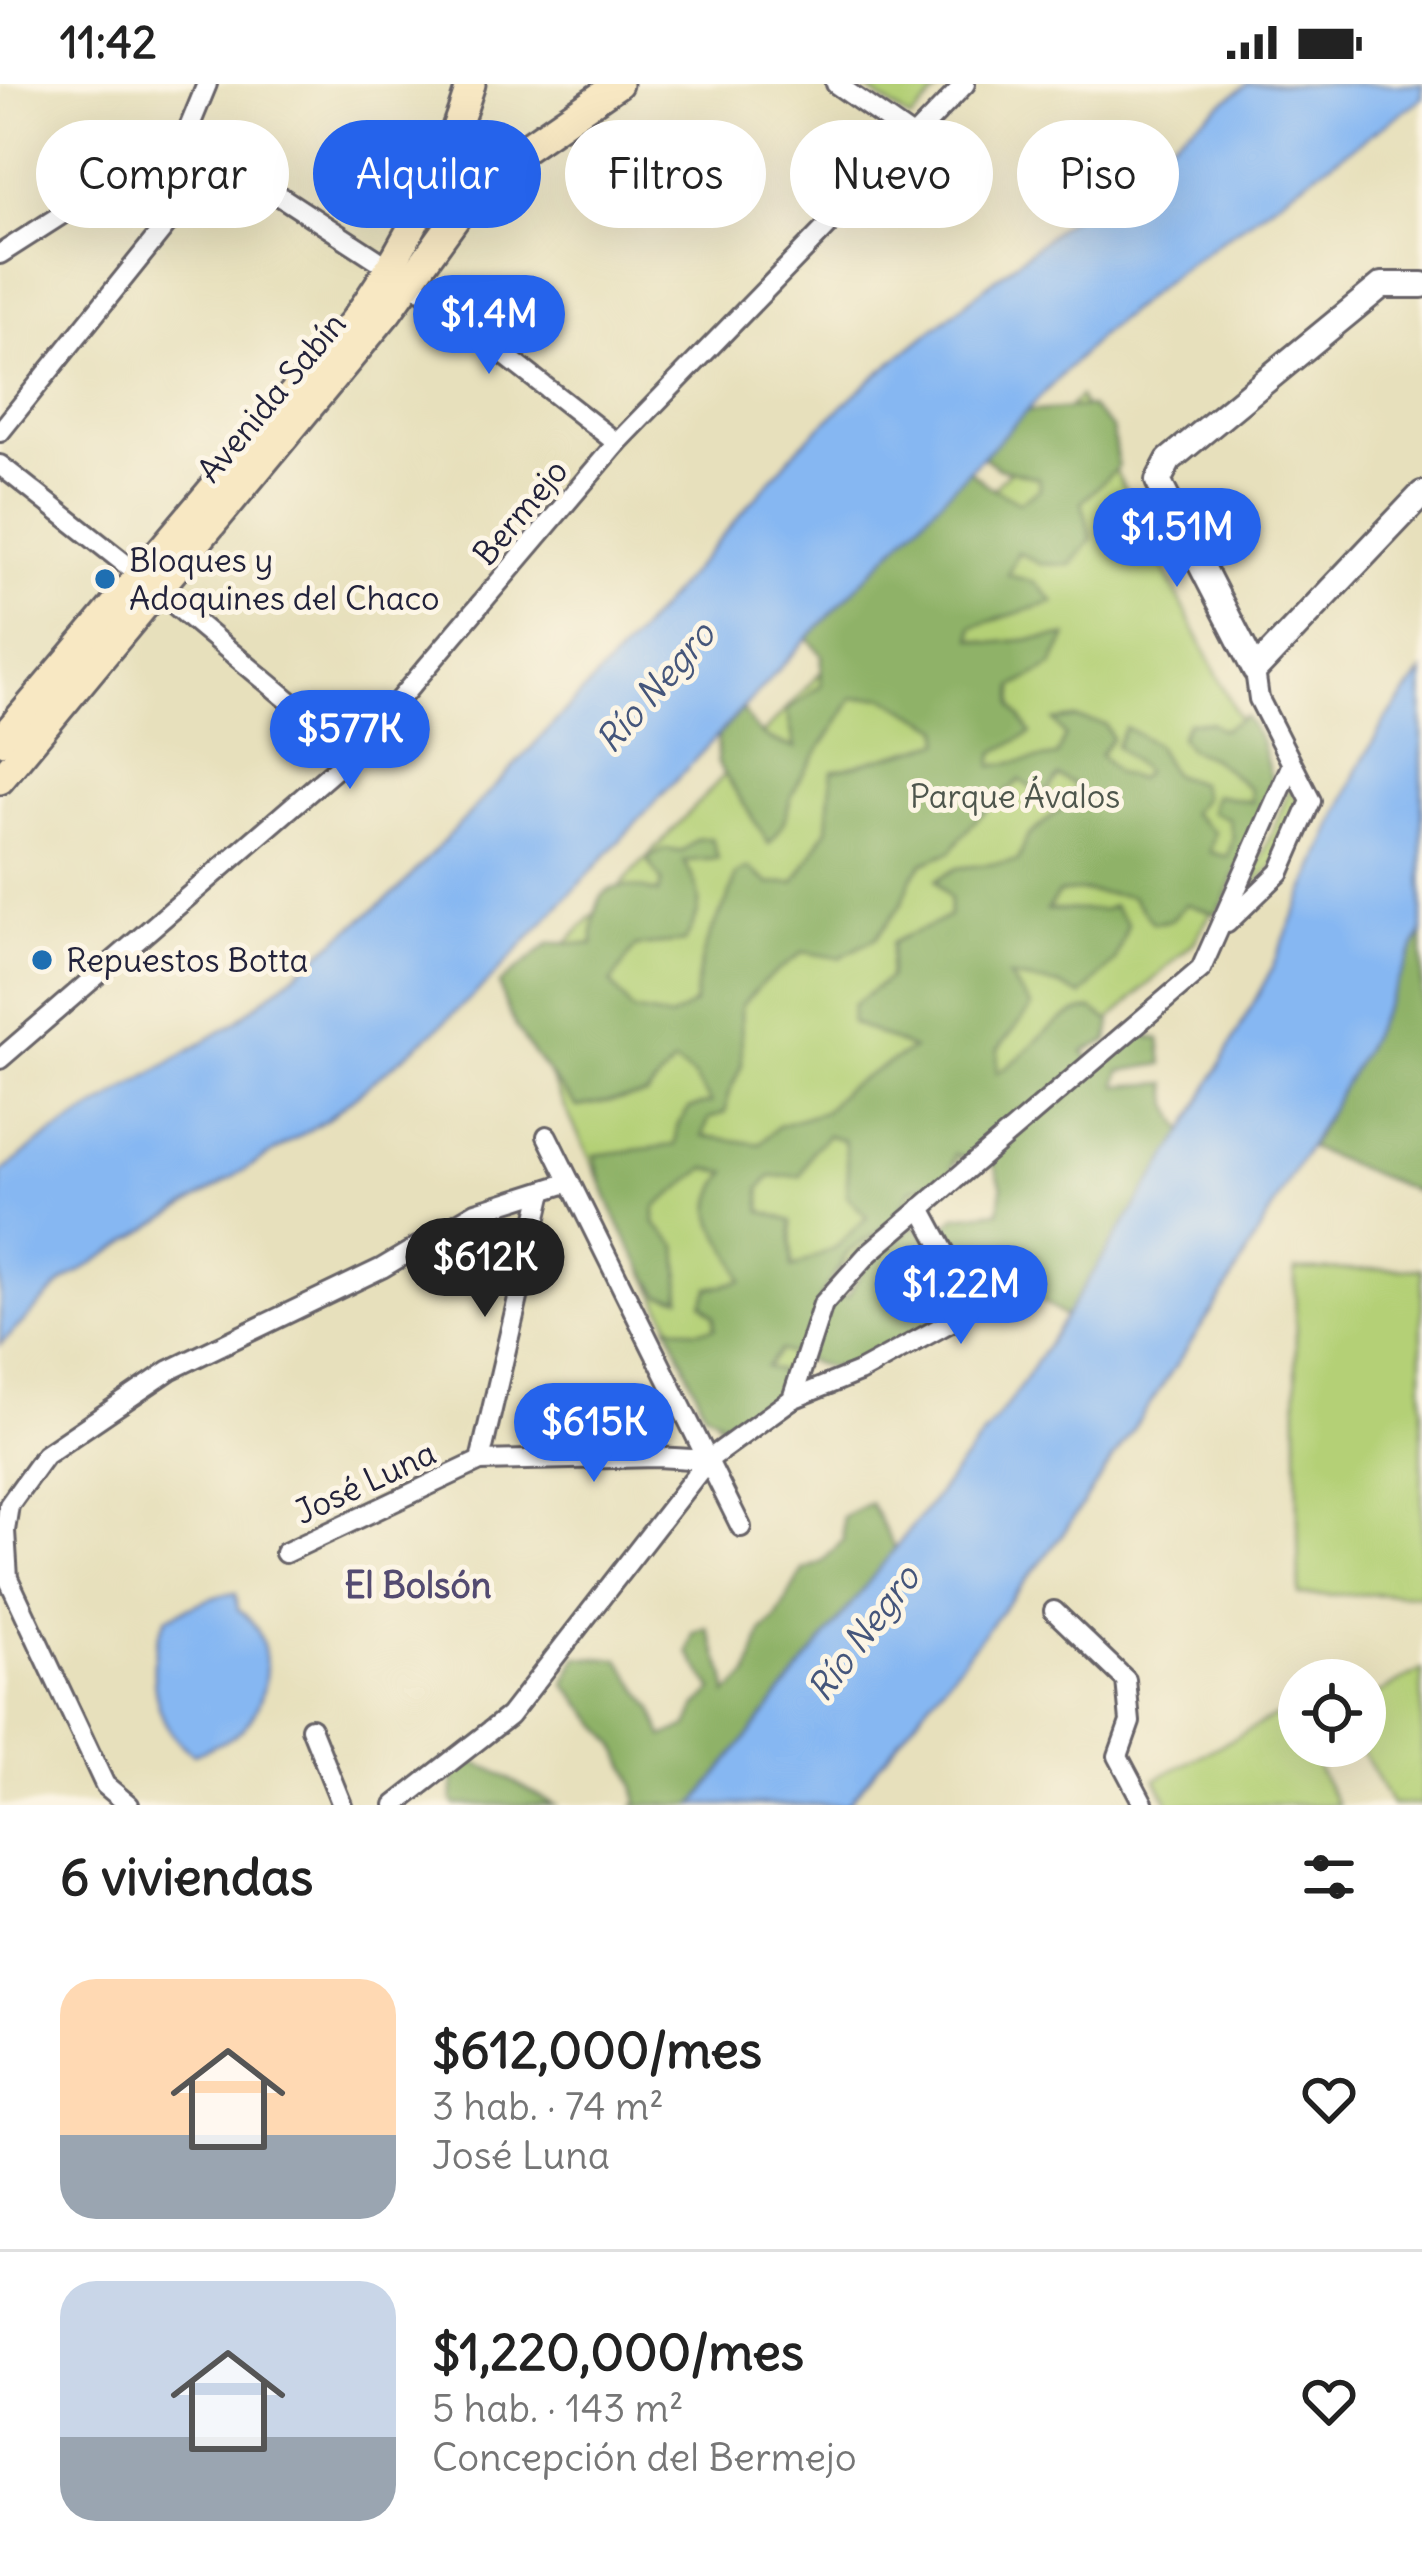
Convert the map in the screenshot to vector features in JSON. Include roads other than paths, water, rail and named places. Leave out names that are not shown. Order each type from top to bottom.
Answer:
[{"type":"main road","points":[[402,265],[471,84]]},
{"type":"main road","name":"Avenida Sabín","points":[[0,780],[148,584],[402,265],[512,158],[618,84]]},
{"type":"main road","name":"Avenida Sabín","points":[[0,740],[148,584]]},
{"type":"street","points":[[192,120],[207,84]]},
{"type":"street","points":[[836,84],[888,120]]},
{"type":"street","name":"Bermejo","points":[[932,120],[965,84]]},
{"type":"street","points":[[289,199],[402,265],[617,443]]},
{"type":"street","points":[[0,254],[41,228]]},
{"type":"street","points":[[0,432],[164,228]]},
{"type":"street","name":"Bermejo","points":[[0,1059],[353,754],[617,443],[828,228]]},
{"type":"street","points":[[1221,929],[1280,872],[1311,801],[1259,699],[1255,670],[1158,481],[1168,460],[1382,285],[1422,285]]},
{"type":"street","points":[[0,465],[353,754]]},
{"type":"street","points":[[1255,670],[1422,494]]},
{"type":"street","points":[[792,1400],[823,1304],[869,1253],[1201,969],[1291,766]]},
{"type":"street","points":[[547,1136],[741,1527]]},
{"type":"street","points":[[129,1805],[106,1785],[8,1578],[5,1531],[10,1504],[45,1455],[170,1370],[382,1268],[476,1212],[570,1182]]},
{"type":"street","name":"José Luna","points":[[285,1553],[480,1461],[543,1191]]},
{"type":"street","points":[[395,1805],[509,1716],[708,1460],[792,1400],[859,1372],[958,1318],[968,1295],[921,1208]]},
{"type":"street","points":[[480,1461],[656,1456],[708,1460]]},
{"type":"street","points":[[1054,1611],[1126,1680],[1130,1722],[1118,1756],[1144,1805]]},
{"type":"street","points":[[311,1727],[342,1805]]},
{"type":"water","name":"Río Negro","points":[[1248,84],[1422,84],[1422,98],[1178,271],[1101,334],[820,625],[490,980],[430,1035],[327,1119],[64,1281],[0,1345],[0,1174],[37,1144],[233,1024],[397,891],[634,638],[801,445],[874,377],[1059,228],[1179,228],[1179,135]]},
{"type":"water","name":"Río Negro","points":[[1422,672],[1422,932],[1362,1053],[1224,1293],[1062,1535],[847,1805],[694,1805],[1013,1398],[1184,1132],[1268,976],[1358,769],[1385,721]]},
{"type":"water","points":[[236,1593],[238,1610],[259,1633],[264,1649],[260,1699],[239,1732],[194,1754],[168,1728],[160,1710],[155,1652],[167,1617]]},
{"type":"place","name":"Bloques y Adoquines del Chaco","points":[[105,579]]},
{"type":"place","name":"Repuestos Botta","points":[[42,960]]},
{"type":"district","name":"El Bolsón","points":[[418,1585]]},
{"type":"park label","name":"Parque Ávalos","points":[[1015,796]]}]
